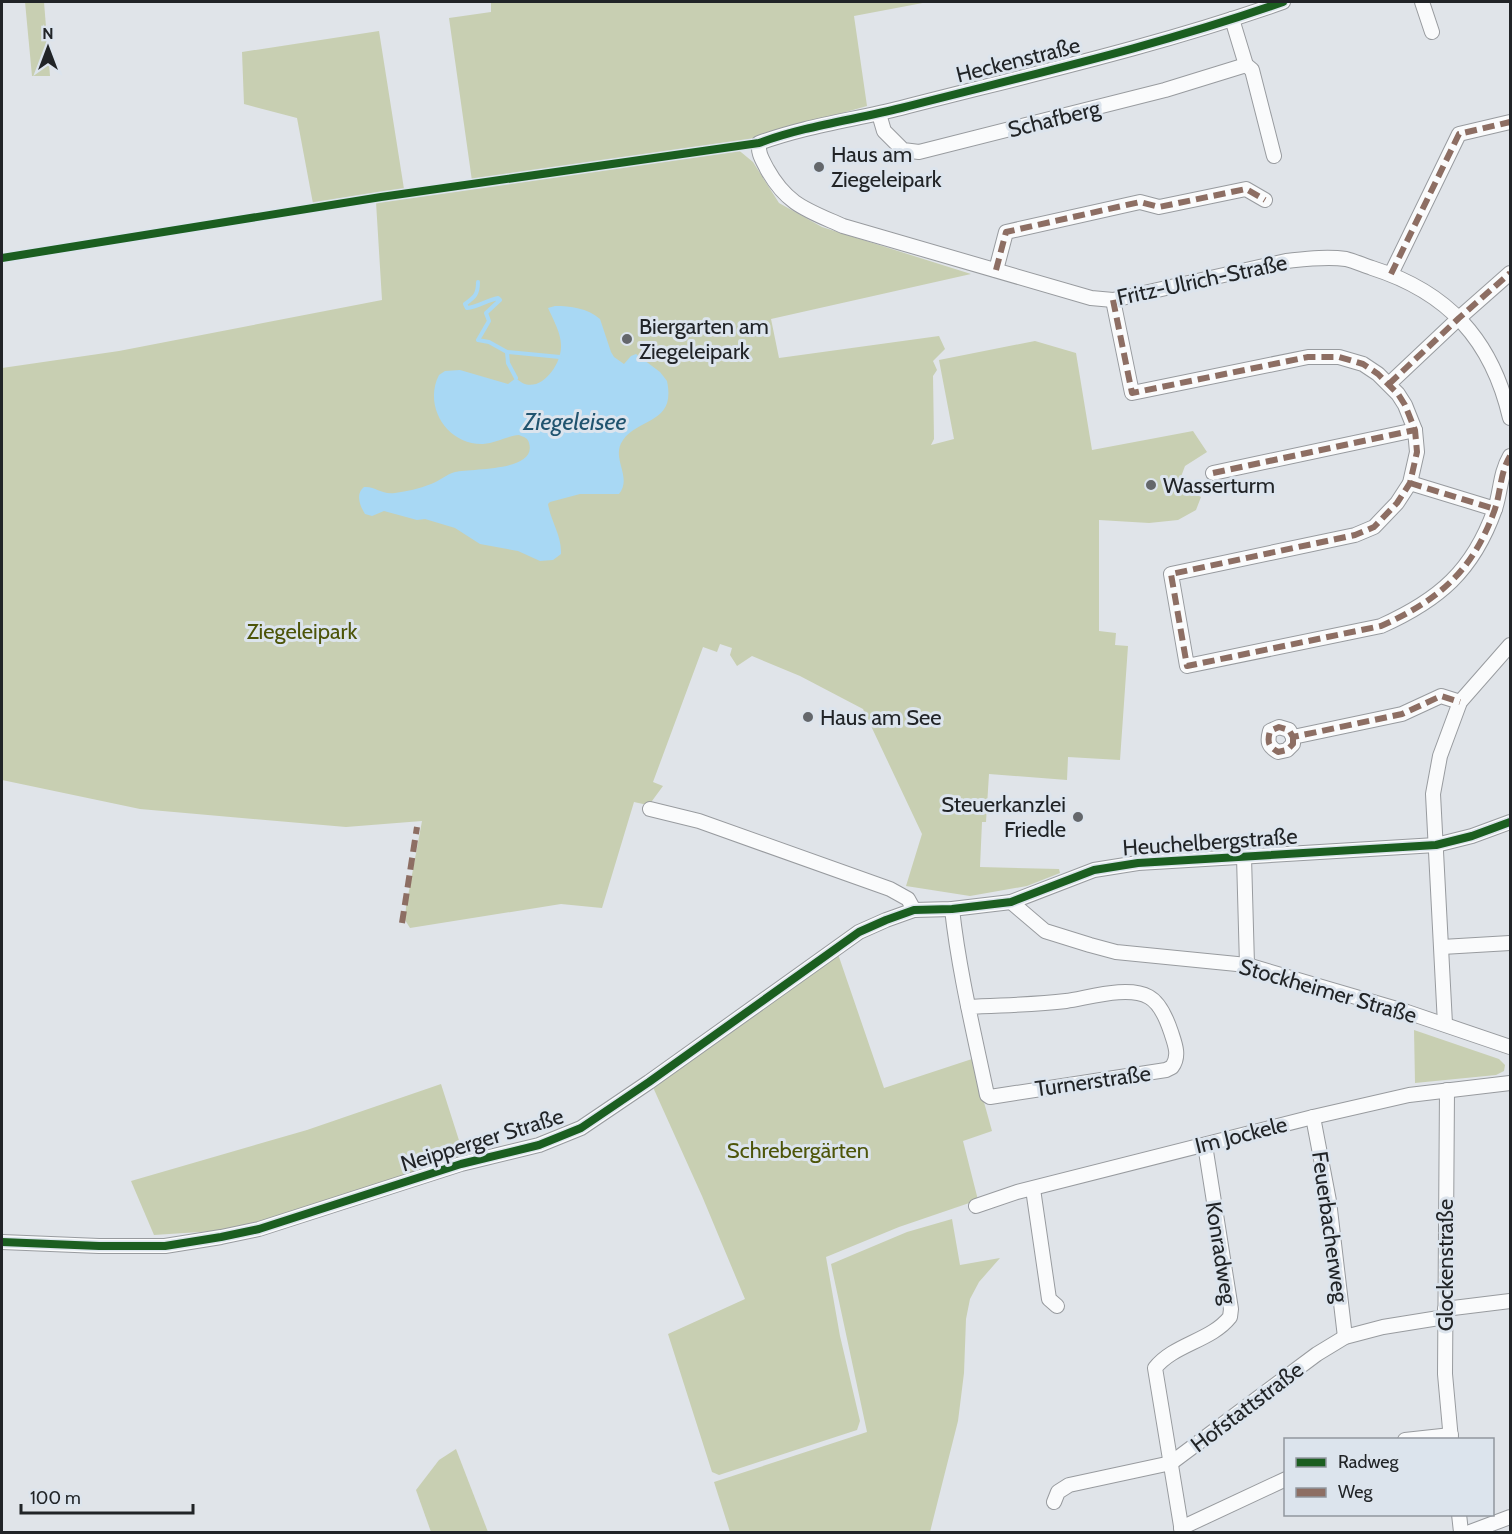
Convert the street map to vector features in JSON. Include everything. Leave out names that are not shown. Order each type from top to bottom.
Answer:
[{"type":"street","name":"Heckenstraße","points":[[759,143],[785,133],[879,114],[1095,60],[1283,2]]},
{"type":"street","points":[[1422,2],[1432,32]]},
{"type":"street","points":[[1232,19],[1246,64],[1252,70],[1274,156]]},
{"type":"street","name":"Schafberg","points":[[879,114],[884,131],[903,150],[919,152],[1165,90],[1246,64]]},
{"type":"street","points":[[1391,274],[1460,134],[1510,122]]},
{"type":"street","name":"Fritz-Ulrich-Straße","points":[[759,143],[758,154],[783,194],[805,209],[843,226],[1091,298],[1113,300],[1286,261],[1306,259],[1345,259],[1391,274],[1428,291],[1472,332],[1496,373],[1510,418]]},
{"type":"street","points":[[996,270],[1006,232],[1140,202],[1159,207],[1246,189],[1265,200]]},
{"type":"street","points":[[1389,384],[1510,273]]},
{"type":"street","points":[[1113,300],[1132,393],[1308,357],[1339,357],[1363,364],[1389,384],[1405,405],[1415,430],[1418,452],[1410,483],[1386,516],[1374,527],[1355,535],[1171,574],[1187,666],[1381,626],[1407,614],[1437,595],[1453,581],[1478,546],[1495,509],[1504,466],[1510,456]]},
{"type":"street","points":[[1213,473],[1415,430]]},
{"type":"street","points":[[1410,483],[1495,509]]},
{"type":"street","points":[[1445,1024],[1433,794],[1440,756],[1460,702],[1509,646]]},
{"type":"street","points":[[1293,737],[1401,714],[1441,696],[1460,702]]},
{"type":"street","points":[[650,809],[699,821],[890,889],[908,899],[914,910]]},
{"type":"street","name":"Heuchelbergstraße","points":[[914,910],[952,909],[1011,902],[1094,870],[1138,862],[1436,845],[1472,836],[1510,822]]},
{"type":"street","points":[[1244,857],[1247,965]]},
{"type":"street","name":"Stockheimer Straße","points":[[1011,902],[1046,930],[1116,952],[1247,965],[1445,1024],[1510,1047]]},
{"type":"street","name":"Turnerstraße","points":[[952,909],[957,954],[968,1008],[987,1095],[1166,1070],[1172,1067],[1176,1058],[1175,1046],[1161,1010],[1150,997],[1140,994],[1121,993],[1066,1001],[968,1008]]},
{"type":"street","name":"Neipperger Straße","points":[[2,1242],[165,1246],[221,1237],[259,1229],[461,1164],[539,1145],[580,1128],[649,1082],[859,932],[914,910]]},
{"type":"street","points":[[1442,947],[1510,943]]},
{"type":"street","name":"Im Jockele","points":[[976,1206],[1017,1192],[1313,1117],[1409,1095],[1510,1083]]},
{"type":"street","name":"Glockenstraße","points":[[1447,1090],[1445,1374],[1451,1437]]},
{"type":"street","name":"Feuerbacherweg","points":[[1313,1117],[1329,1201],[1345,1337]]},
{"type":"street","name":"Konradweg","points":[[1171,1463],[1155,1368],[1165,1359],[1226,1323],[1231,1310],[1205,1145]]},
{"type":"street","points":[[1033,1189],[1049,1299],[1057,1306]]},
{"type":"street","name":"Hofstattstraße","points":[[1054,1502],[1058,1492],[1069,1485],[1171,1463],[1317,1354],[1345,1337],[1445,1313],[1510,1301]]},
{"type":"street","points":[[1436,1438],[1451,1437]]},
{"type":"street","points":[[1171,1463],[1182,1530],[1284,1480]]},
{"type":"street","points":[[1459,1516],[1461,1533]]},
{"type":"street","points":[[1470,1533],[1510,1517]]},
{"type":"green space","points":[[25,2],[44,2],[50,76],[32,76]]},
{"type":"green space","points":[[491,2],[928,2],[854,16],[867,106],[740,142],[472,181],[449,18],[491,12]]},
{"type":"green space","name":"Ziegeleipark","points":[[379,31],[404,189],[379,201],[455,187],[459,190],[736,148],[753,162],[779,203],[822,227],[971,274],[771,319],[779,358],[939,336],[945,349],[933,361],[937,370],[933,376],[934,439],[931,445],[954,439],[939,360],[1035,341],[1076,353],[1092,450],[1193,431],[1207,452],[1185,466],[1179,482],[1185,489],[1201,497],[1196,510],[1178,520],[1149,523],[1099,520],[1099,631],[1116,633],[1115,645],[1128,646],[1120,760],[1068,757],[1067,780],[989,774],[986,822],[982,822],[980,867],[1059,869],[1060,873],[1027,886],[970,896],[906,886],[922,834],[863,709],[800,676],[752,656],[737,666],[730,655],[732,648],[720,644],[717,652],[703,647],[653,782],[663,786],[652,801],[652,806],[634,802],[602,908],[561,904],[410,928],[405,920],[406,907],[422,821],[346,827],[140,809],[2,780],[2,368],[119,351],[382,300],[376,202],[314,209],[297,118],[244,104],[242,52]]},
{"type":"green space","name":"Schrebergärten","points":[[838,954],[884,1088],[972,1059],[992,1131],[963,1141],[978,1200],[899,1227],[826,1257],[840,1336],[860,1421],[857,1430],[719,1475],[712,1472],[668,1334],[745,1299],[652,1085]]},
{"type":"green space","points":[[1414,1030],[1499,1059],[1505,1065],[1504,1071],[1496,1075],[1415,1083]]},
{"type":"green space","points":[[441,1084],[464,1156],[260,1223],[215,1231],[154,1235],[131,1181],[307,1130]]},
{"type":"green space","points":[[952,1219],[960,1265],[1000,1258],[979,1282],[970,1299],[966,1319],[964,1373],[958,1421],[930,1532],[730,1532],[714,1482],[867,1432],[831,1264],[907,1232]]},
{"type":"green space","points":[[456,1449],[488,1532],[431,1532],[416,1490],[439,1460]]},
{"type":"water","name":"Ziegeleisee","points":[[555,306],[579,308],[595,315],[600,319],[614,357],[624,364],[636,354],[660,372],[667,381],[668,395],[662,412],[630,433],[620,447],[619,454],[624,481],[619,494],[580,494],[548,504],[561,547],[561,554],[553,560],[540,561],[518,551],[480,544],[455,528],[425,519],[417,520],[384,511],[372,516],[365,514],[359,497],[364,487],[386,493],[413,490],[434,483],[455,472],[501,467],[523,459],[529,452],[529,443],[527,439],[519,435],[483,444],[470,443],[449,431],[436,411],[435,387],[439,375],[445,371],[460,370],[508,384],[516,378],[524,384],[539,383],[552,371],[560,354],[560,336],[548,308]]},
{"type":"waterway","points":[[478,282],[475,295],[465,304],[467,308],[498,298],[500,300],[486,313],[489,321],[478,340],[489,342],[507,352],[508,363],[516,378]]},
{"type":"waterway","points":[[507,352],[560,357]]},
{"type":"marked path","points":[[1391,274],[1459,134],[1510,122]]},
{"type":"marked path","points":[[996,270],[1006,232],[1140,202],[1159,207],[1246,189],[1265,200]]},
{"type":"marked path","points":[[1389,384],[1510,273]]},
{"type":"marked path","points":[[1113,300],[1132,393],[1308,357],[1339,357],[1363,364],[1378,374],[1398,394],[1415,430],[1417,452],[1410,483],[1397,503],[1374,527],[1355,535],[1171,574],[1187,666],[1381,626],[1437,594],[1452,581],[1476,550],[1495,509],[1504,469],[1510,456]]},
{"type":"marked path","points":[[1213,473],[1415,430]]},
{"type":"marked path","points":[[1410,483],[1495,509]]},
{"type":"marked path","points":[[1293,737],[1293,744],[1287,750],[1278,752],[1270,746],[1270,731],[1279,727],[1289,730],[1293,737],[1402,714],[1441,696],[1460,702]]},
{"type":"marked path","points":[[402,923],[417,827]]},
{"type":"cycle path","points":[[2,258],[381,197],[759,143],[794,132],[901,108],[1093,59],[1236,18],[1283,2]]},
{"type":"cycle path","points":[[2,1242],[165,1246],[221,1237],[259,1229],[461,1164],[539,1145],[581,1128],[859,932],[914,910],[952,909],[1011,902],[1094,870],[1138,863],[1436,845],[1472,836],[1510,822]]},
{"type":"place","name":"Haus am Ziegeleipark","points":[[819,167]]},
{"type":"place","name":"Biergarten am Ziegeleipark","points":[[627,339]]},
{"type":"place","name":"Wasserturm","points":[[1151,485]]},
{"type":"place","name":"Haus am See","points":[[808,717]]},
{"type":"place","name":"Steuerkanzlei Friedle","points":[[1078,817]]}]
